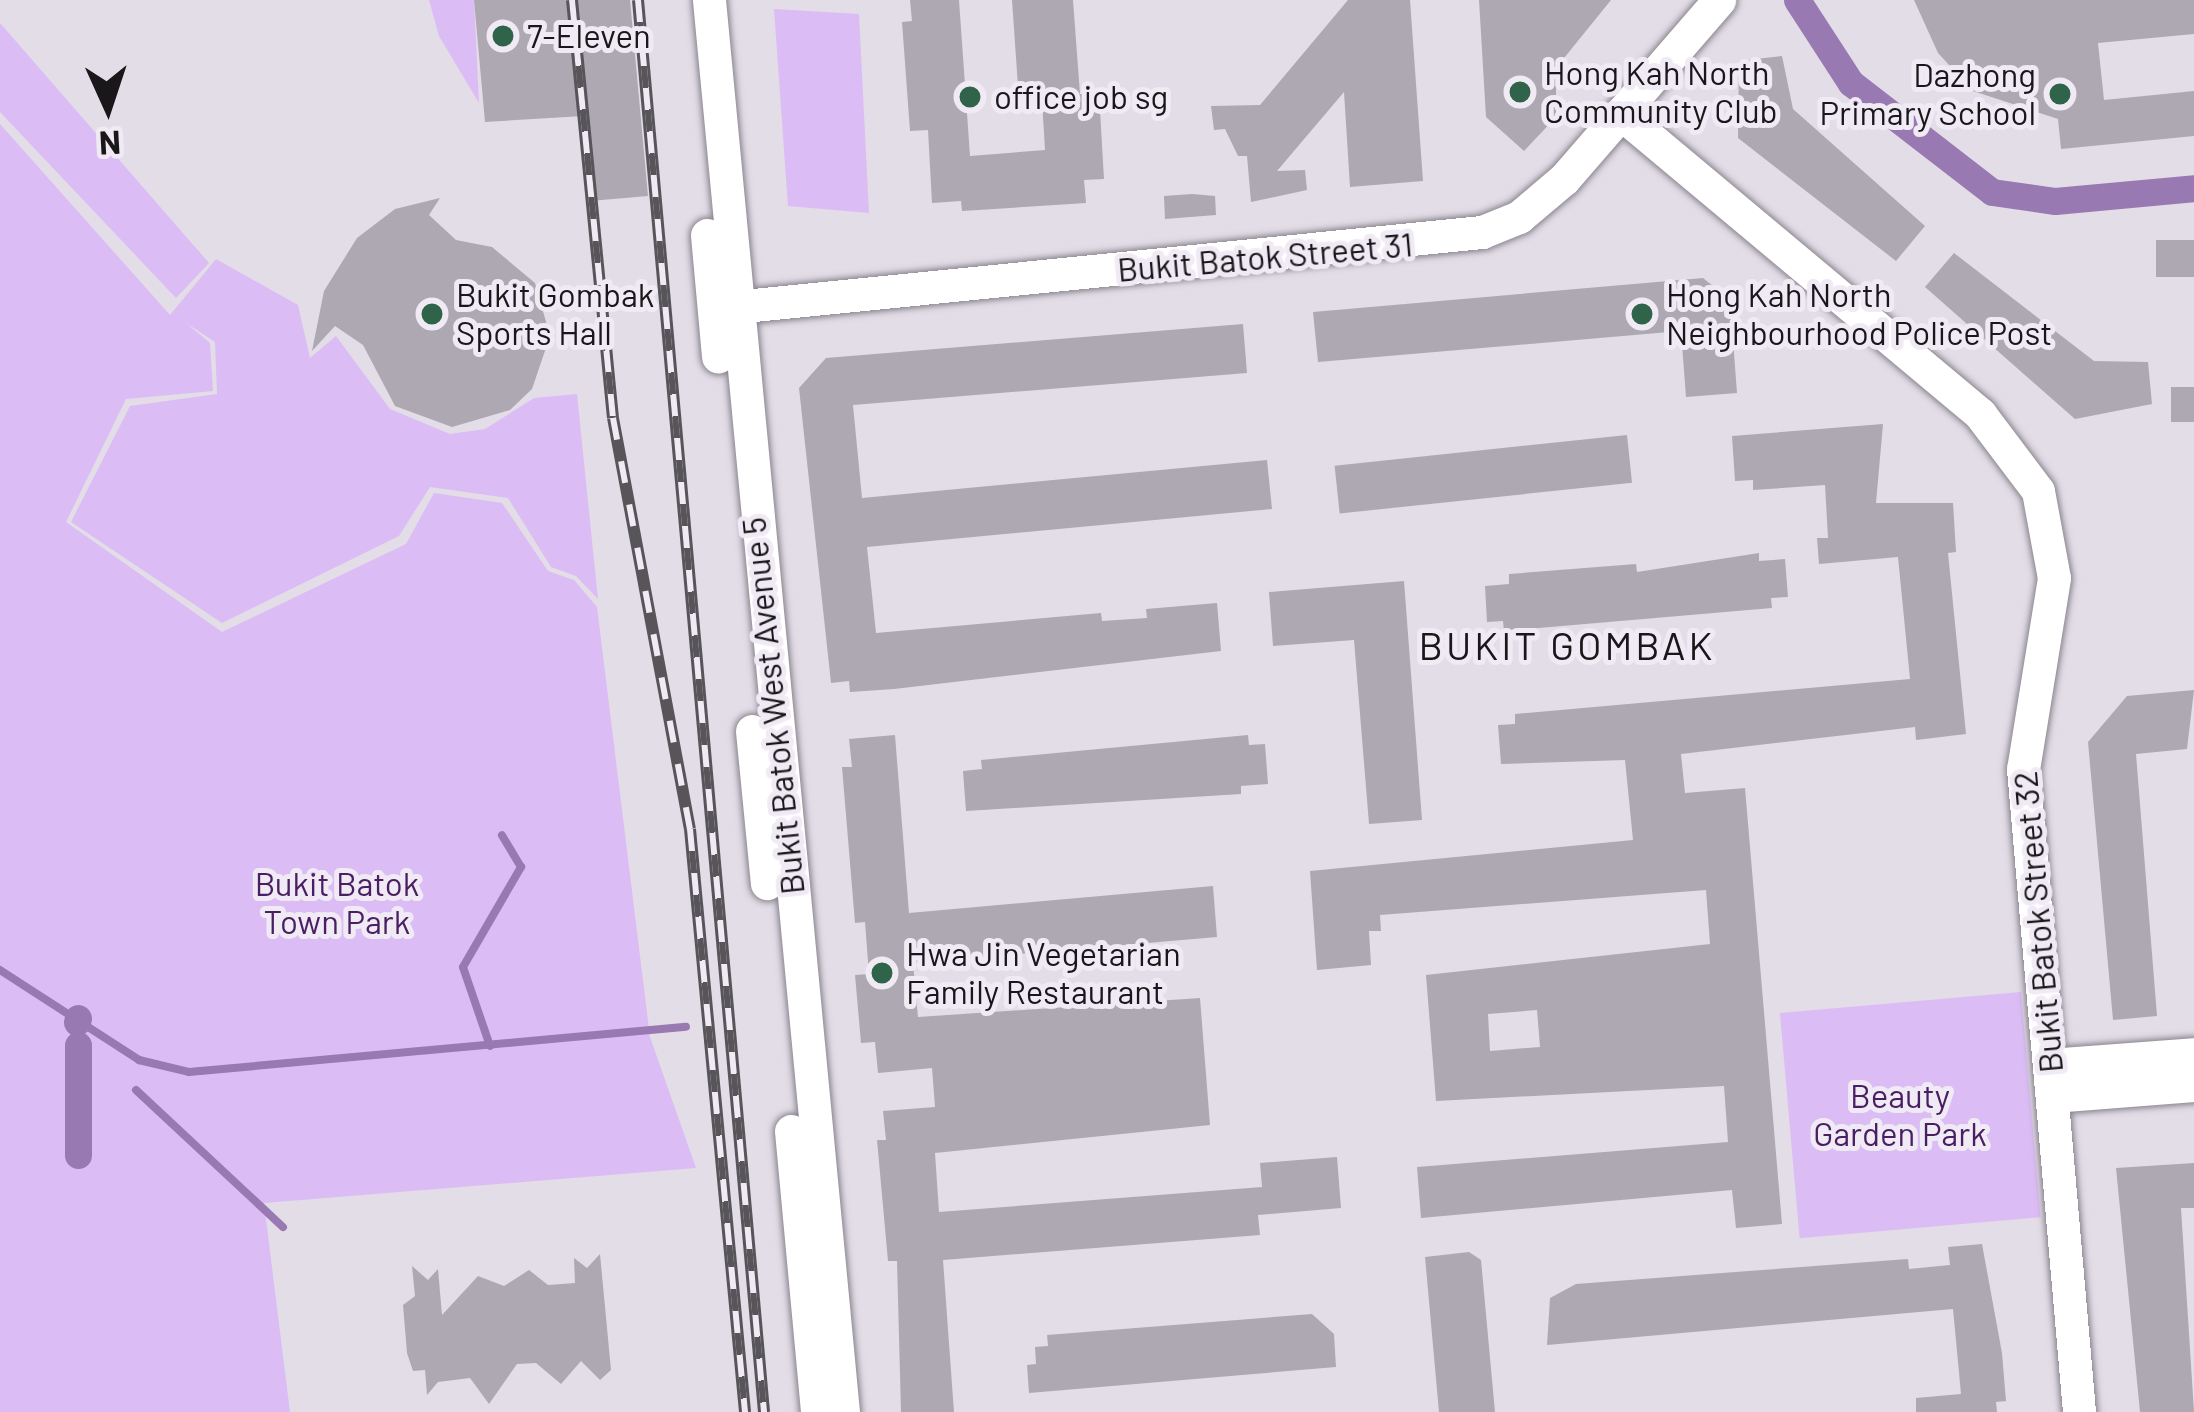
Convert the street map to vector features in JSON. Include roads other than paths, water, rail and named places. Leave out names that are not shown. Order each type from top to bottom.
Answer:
[{"type":"street","name":"Bukit Batok West Avenue 5","points":[[687,0],[843,1412]]},
{"type":"street","name":"Bukit Batok West Avenue 5","points":[[709,0],[724,308],[817,1412]]},
{"type":"street","name":"Bukit Batok Street 31","points":[[724,308],[1442,241],[1519,217],[1624,117],[1719,0]]},
{"type":"street","name":"Bukit Batok Street 32","points":[[1624,117],[1980,414],[2038,491],[2054,578],[2024,770],[2078,1412]]},
{"type":"street","points":[[2050,1081],[2194,1054]]},
{"type":"street","points":[[2050,1081],[2194,1085]]},
{"type":"waterway","points":[[1797,0],[1851,83],[1992,192],[2055,201],[2194,188]]},
{"type":"waterway","points":[[490,1046],[463,967],[521,867],[502,835]]},
{"type":"waterway","points":[[0,970],[139,1060],[189,1072],[686,1027]]},
{"type":"waterway","points":[[77,1022],[78,1018]]},
{"type":"waterway","points":[[78,1045],[78,1155]]},
{"type":"waterway","points":[[136,1090],[283,1227]]},
{"type":"railway","points":[[572,0],[613,418],[690,829],[745,1412]]},
{"type":"railway","points":[[638,0],[764,1412]]},
{"type":"place","name":"7-Eleven","points":[[503,36]]},
{"type":"place","name":"Hong Kah North Community Club","points":[[1520,92]]},
{"type":"place","name":"Dazhong Primary School","points":[[2060,94]]},
{"type":"place","name":"office job sg","points":[[970,97]]},
{"type":"place","name":"Bukit Gombak Sports Hall","points":[[432,314]]},
{"type":"place","name":"Hong Kah North Neighbourhood Police Post","points":[[1642,314]]},
{"type":"place","name":"Hwa Jin Vegetarian Family Restaurant","points":[[882,973]]},
{"type":"district","name":"BUKIT GOMBAK","points":[[1567,645]]},
{"type":"park label","name":"Bukit Batok Town Park","points":[[337,903]]},
{"type":"park label","name":"Beauty Garden Park","points":[[1900,1115]]}]
